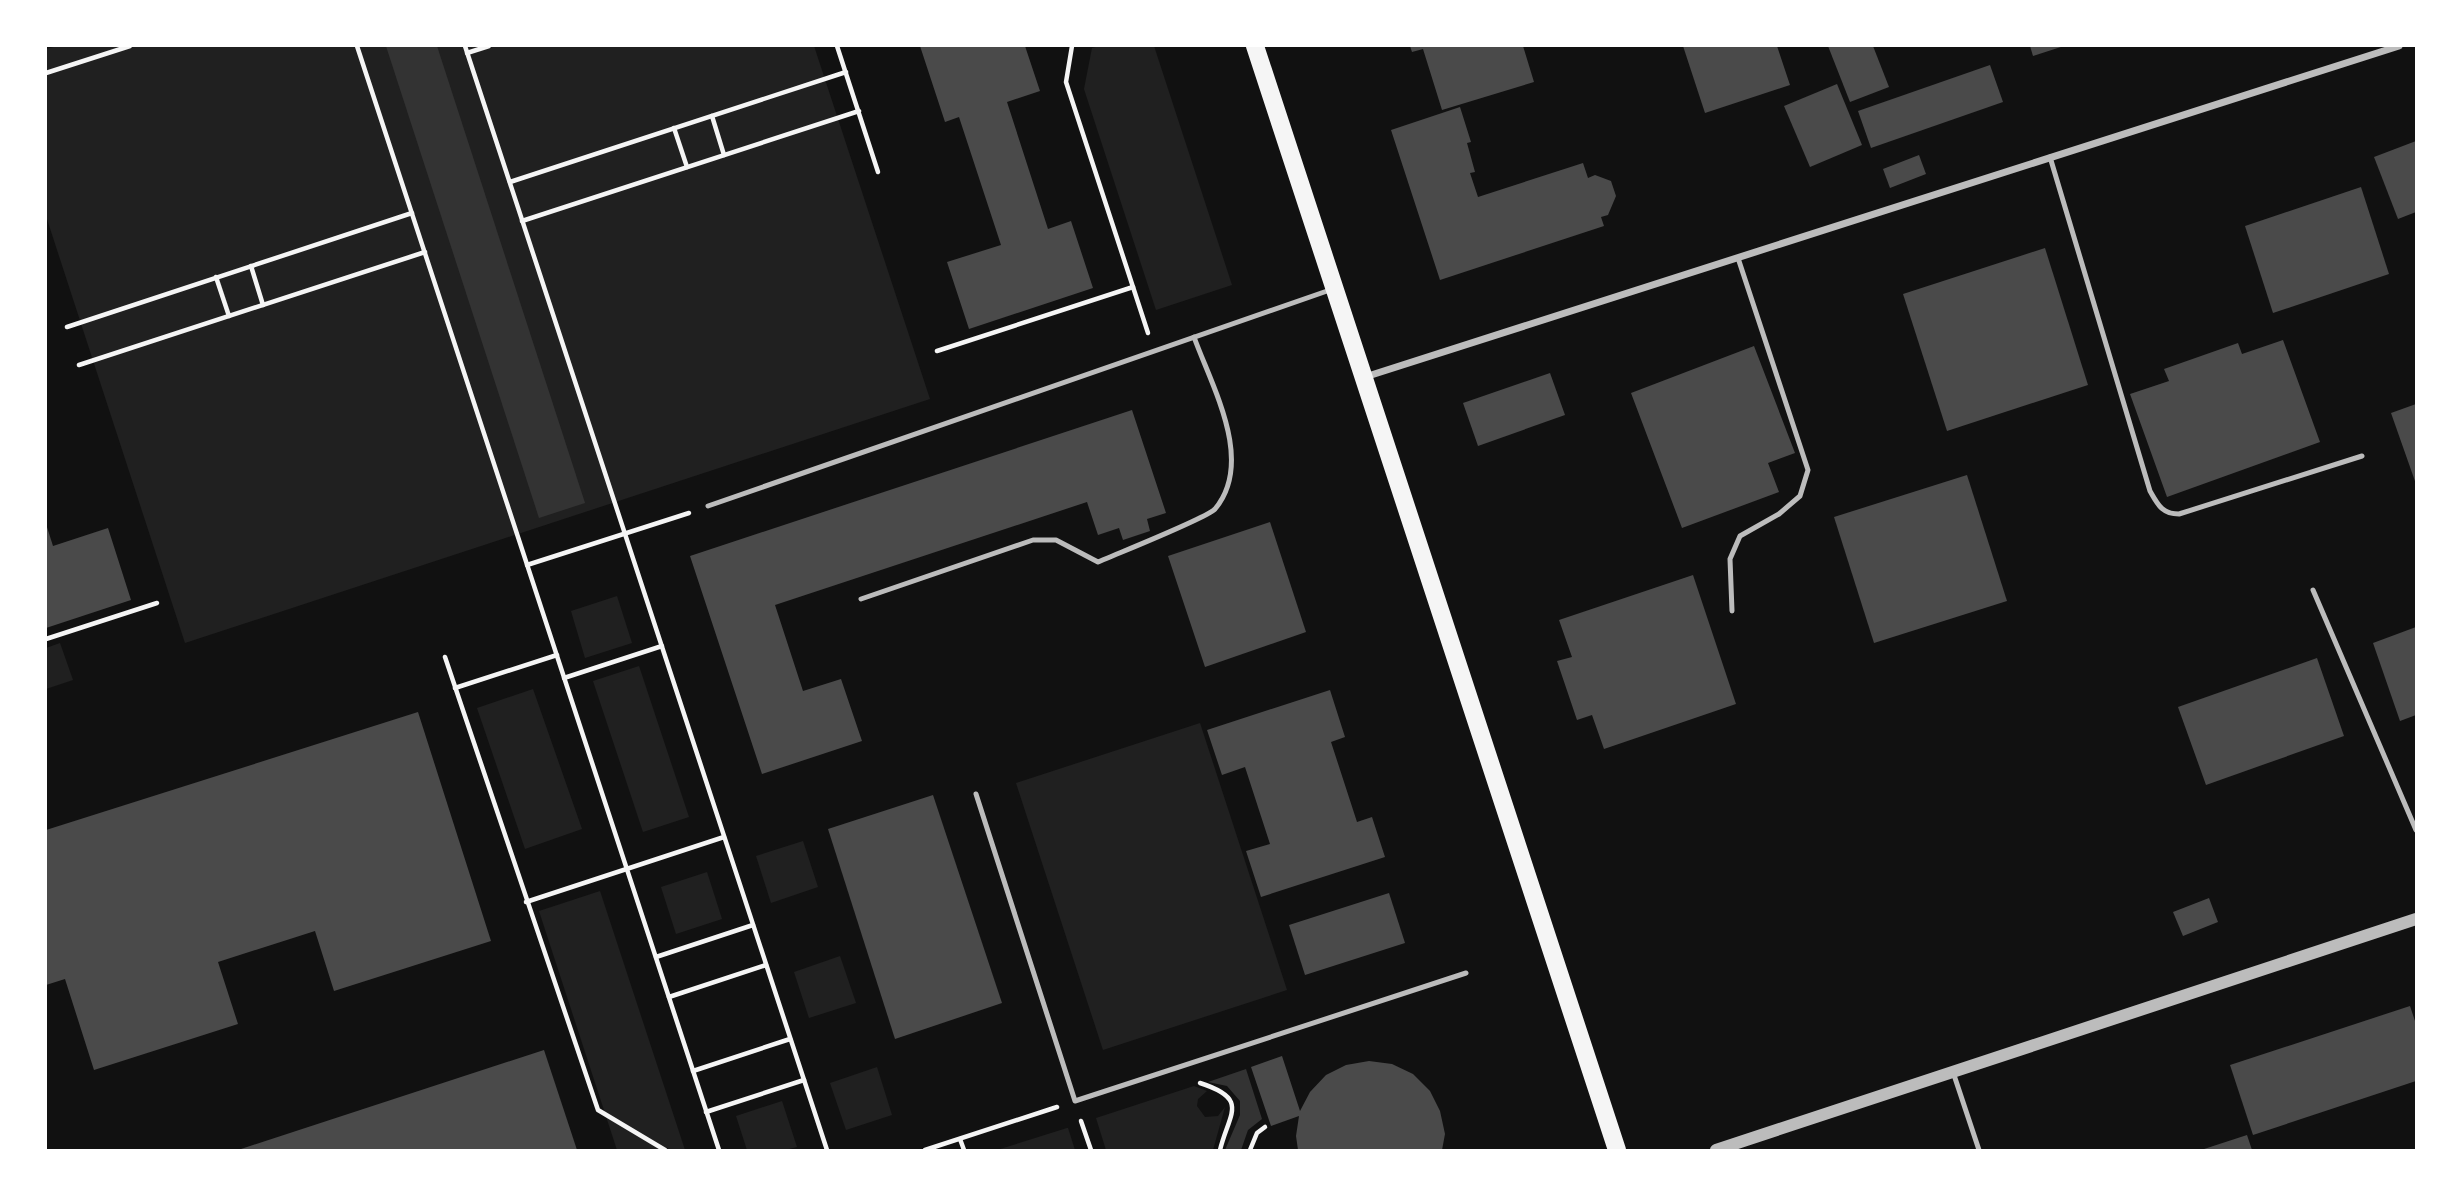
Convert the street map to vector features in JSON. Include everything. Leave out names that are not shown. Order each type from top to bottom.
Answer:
[{"type":"main road","points":[[1255,46],[1617,1150]]},
{"type":"street","points":[[1365,377],[2399,46]]},
{"type":"street","points":[[1716,1150],[2417,919]]},
{"type":"lane","points":[[2050,158],[2150,491],[2158,506],[2168,514],[2179,514],[2362,456]]},
{"type":"lane","points":[[1732,611],[1730,559],[1740,536],[1779,514],[1800,496],[1808,470],[1738,258]]},
{"type":"lane","points":[[708,506],[1335,288]]},
{"type":"lane","points":[[861,598],[1033,540],[1056,540],[1098,562],[1214,510],[1231,477],[1233,446],[1194,337]]},
{"type":"lane","points":[[2313,590],[2417,831]]},
{"type":"lane","points":[[976,794],[1075,1101],[1466,973]]},
{"type":"lane","points":[[1953,1072],[1979,1150]]},
{"type":"path","points":[[46,73],[130,46]]},
{"type":"path","points":[[357,46],[719,1150]]},
{"type":"path","points":[[465,46],[827,1150]]},
{"type":"path","points":[[467,53],[489,46]]},
{"type":"path","points":[[837,46],[878,172]]},
{"type":"path","points":[[1072,46],[1066,82],[1154,351]]},
{"type":"path","points":[[510,182],[846,72]]},
{"type":"path","points":[[522,221],[859,111]]},
{"type":"path","points":[[712,116],[724,155]]},
{"type":"path","points":[[674,128],[687,167]]},
{"type":"path","points":[[67,327],[412,213]]},
{"type":"path","points":[[79,365],[425,252]]},
{"type":"path","points":[[251,266],[263,304]]},
{"type":"path","points":[[216,278],[229,316]]},
{"type":"path","points":[[937,351],[1133,287]]},
{"type":"path","points":[[527,565],[708,506]]},
{"type":"path","points":[[46,639],[157,603]]},
{"type":"path","points":[[564,678],[662,646]]},
{"type":"path","points":[[455,688],[557,655]]},
{"type":"path","points":[[445,657],[598,1110],[665,1150]]},
{"type":"path","points":[[526,902],[724,837]]},
{"type":"path","points":[[656,957],[753,925]]},
{"type":"path","points":[[669,997],[766,965]]},
{"type":"path","points":[[693,1070],[790,1039]]},
{"type":"path","points":[[1164,1072],[1211,1087],[1230,1097],[1234,1113],[1220,1150]]},
{"type":"path","points":[[706,1112],[804,1080]]},
{"type":"path","points":[[925,1150],[1075,1101],[1091,1150]]},
{"type":"path","points":[[1250,1150],[1251,1141],[1265,1127]]},
{"type":"path","points":[[960,1139],[964,1150]]},
{"type":"shaded area","points":[[58,46],[814,46],[930,399],[185,643],[46,216],[46,49]]},
{"type":"shaded area","points":[[386,46],[437,46],[585,503],[539,518]]},
{"type":"shaded area","points":[[1154,46],[1232,285],[1156,310],[1084,89],[1092,48]]},
{"type":"shaded area","points":[[617,596],[632,643],[585,658],[571,611]]},
{"type":"shaded area","points":[[60,643],[73,680],[46,689],[46,648]]},
{"type":"shaded area","points":[[639,666],[689,817],[643,832],[593,681]]},
{"type":"shaded area","points":[[533,689],[582,829],[525,849],[477,708]]},
{"type":"shaded area","points":[[1200,723],[1287,990],[1103,1050],[1016,783]]},
{"type":"shaded area","points":[[803,841],[818,887],[771,903],[756,856]]},
{"type":"shaded area","points":[[707,872],[722,919],[676,934],[661,887]]},
{"type":"shaded area","points":[[600,891],[685,1150],[617,1150],[539,911]]},
{"type":"shaded area","points":[[840,956],[856,1003],[809,1018],[794,972]]},
{"type":"shaded area","points":[[877,1067],[892,1115],[846,1130],[830,1083]]},
{"type":"shaded area","points":[[1246,1069],[1262,1119],[1248,1130],[1241,1150],[1225,1150],[1240,1115],[1240,1101],[1227,1086],[1208,1082]]},
{"type":"shaded area","points":[[1194,1086],[1207,1091],[1198,1099],[1197,1106],[1205,1117],[1218,1116],[1225,1107],[1213,1150],[1106,1150],[1096,1118]]},
{"type":"shaded area","points":[[782,1101],[797,1147],[785,1150],[747,1150],[736,1116]]},
{"type":"shaded area","points":[[1067,1128],[1075,1150],[997,1150]]},
{"type":"building","points":[[920,46],[1025,46],[1040,91],[1007,102],[1048,229],[1071,221],[1093,288],[969,329],[947,262],[1001,245],[959,117],[945,122]]},
{"type":"building","points":[[1410,46],[1523,46],[1534,82],[1442,110],[1423,49],[1412,52]]},
{"type":"building","points":[[1683,46],[1777,46],[1790,85],[1705,113]]},
{"type":"building","points":[[1828,46],[1873,46],[1889,87],[1850,102]]},
{"type":"building","points":[[2030,46],[2064,46],[2033,56]]},
{"type":"building","points":[[1990,65],[2003,102],[1871,148],[1858,111]]},
{"type":"building","points":[[1837,84],[1862,145],[1810,167],[1784,106]]},
{"type":"building","points":[[1460,107],[1471,142],[1467,143],[1475,172],[1470,173],[1478,197],[1583,163],[1588,178],[1595,175],[1611,181],[1616,196],[1608,215],[1601,217],[1604,226],[1440,280],[1391,130]]},
{"type":"building","points":[[2416,141],[2416,212],[2398,219],[2374,157]]},
{"type":"building","points":[[1919,155],[1926,174],[1890,188],[1883,169]]},
{"type":"building","points":[[2361,187],[2389,274],[2273,313],[2245,226]]},
{"type":"building","points":[[2045,248],[2088,385],[1947,431],[1903,294]]},
{"type":"building","points":[[2283,340],[2320,442],[2167,497],[2130,394],[2169,381],[2164,369],[2238,343],[2242,354]]},
{"type":"building","points":[[1754,346],[1795,453],[1768,463],[1779,492],[1682,528],[1631,393]]},
{"type":"building","points":[[1550,373],[1565,415],[1478,446],[1463,403]]},
{"type":"building","points":[[2416,404],[2416,484],[2391,413]]},
{"type":"building","points":[[1132,410],[1166,513],[1147,519],[1150,531],[1123,540],[1119,528],[1098,535],[1087,502],[775,605],[803,691],[841,679],[862,741],[762,774],[690,556]]},
{"type":"building","points":[[1967,475],[2007,601],[1874,643],[1834,517]]},
{"type":"building","points":[[1270,522],[1306,632],[1205,667],[1168,556]]},
{"type":"building","points":[[46,524],[53,546],[108,528],[131,600],[46,628]]},
{"type":"building","points":[[1693,575],[1736,704],[1604,749],[1592,715],[1577,720],[1557,661],[1572,657],[1559,620]]},
{"type":"building","points":[[2416,627],[2416,715],[2400,721],[2373,643]]},
{"type":"building","points":[[2317,658],[2344,736],[2206,785],[2178,707]]},
{"type":"building","points":[[1330,690],[1345,737],[1331,742],[1357,822],[1372,817],[1385,857],[1261,897],[1246,851],[1270,844],[1245,767],[1222,775],[1207,730]]},
{"type":"building","points":[[418,712],[491,941],[334,991],[315,931],[218,962],[238,1024],[94,1070],[65,979],[46,985],[46,830]]},
{"type":"building","points":[[933,795],[1002,1003],[895,1039],[828,829]]},
{"type":"building","points":[[1389,893],[1405,943],[1305,975],[1289,925]]},
{"type":"building","points":[[2209,898],[2218,922],[2183,936],[2173,912]]},
{"type":"building","points":[[2410,1006],[2416,1024],[2416,1081],[2253,1135],[2230,1065]]},
{"type":"building","points":[[544,1050],[577,1150],[238,1150]]},
{"type":"building","points":[[1282,1056],[1300,1111],[1310,1092],[1326,1075],[1346,1065],[1369,1061],[1392,1064],[1413,1074],[1430,1091],[1440,1111],[1445,1134],[1442,1150],[1298,1150],[1296,1136],[1299,1116],[1271,1126],[1251,1067]]},
{"type":"building","points":[[2247,1135],[2252,1150],[2201,1150]]}]
